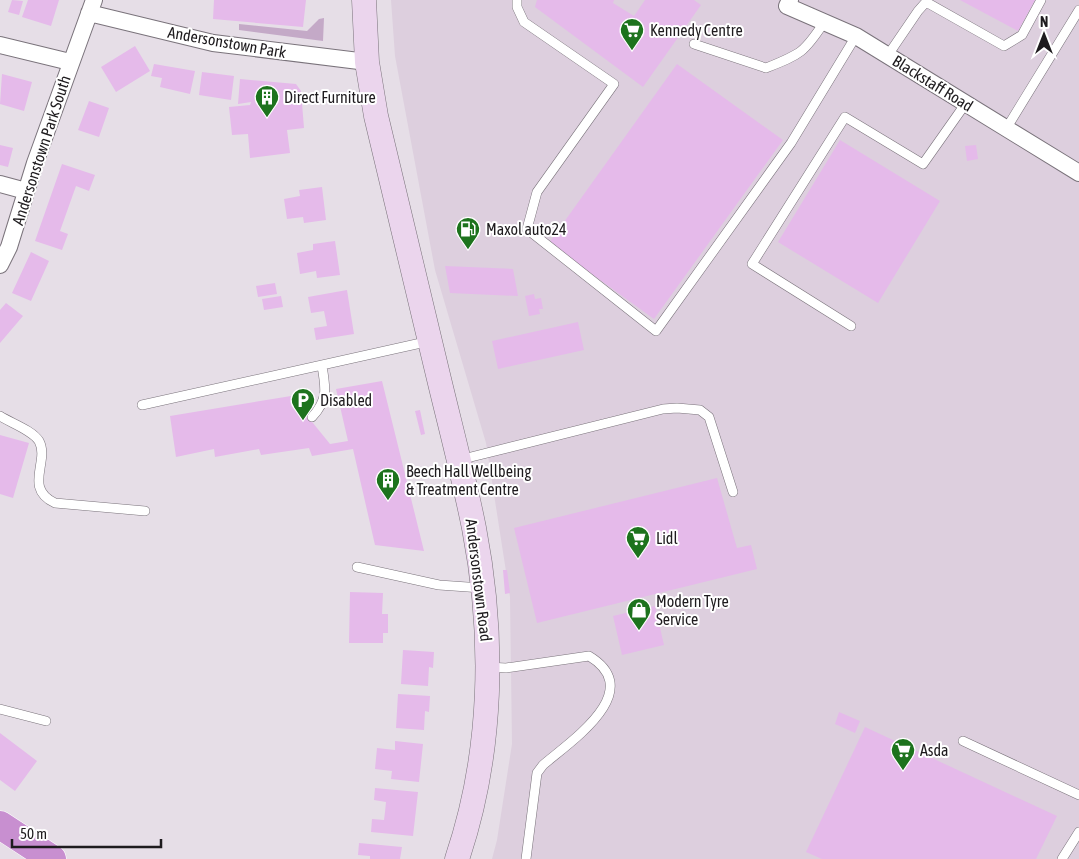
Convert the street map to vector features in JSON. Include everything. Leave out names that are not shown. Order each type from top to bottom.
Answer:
[{"type":"highway","points":[[0,825],[52,859]]},
{"type":"main road","name":"Andersonstown Road","points":[[364,0],[367,62],[379,128],[474,529],[482,588],[488,668],[483,748],[468,828],[457,859]]},
{"type":"street","name":"Blackstaff Road","points":[[790,0],[788,6],[856,36],[1079,173]]},
{"type":"street","name":"Andersonstown Park","points":[[91,6],[213,43],[367,62]]},
{"type":"street","name":"Andersonstown Park South","points":[[0,265],[9,247],[26,191],[91,6]]},
{"type":"street","points":[[0,45],[70,62]]},
{"type":"street","points":[[0,184],[26,191]]},
{"type":"lane","points":[[518,0],[517,7],[524,22],[614,84],[537,192],[527,229],[656,331],[791,143],[856,36]]},
{"type":"lane","points":[[888,55],[926,2],[1004,46],[1022,35],[1041,0]]},
{"type":"lane","points":[[1006,128],[1079,10]]},
{"type":"lane","points":[[694,44],[766,68],[795,56],[807,48],[825,21]]},
{"type":"lane","points":[[851,326],[752,264],[845,117],[923,164],[966,103]]},
{"type":"lane","points":[[142,405],[430,341]]},
{"type":"lane","points":[[312,417],[323,406],[326,389],[322,366]]},
{"type":"lane","points":[[458,460],[658,410],[690,408],[700,410],[709,417],[733,492]]},
{"type":"lane","points":[[0,416],[36,436],[40,443],[39,485],[49,500],[55,503],[145,511]]},
{"type":"lane","points":[[357,567],[439,585],[482,588]]},
{"type":"lane","points":[[488,668],[506,668],[589,656],[606,669],[609,681],[609,692],[596,720],[543,765],[537,773],[526,859]]},
{"type":"lane","points":[[0,709],[46,721]]},
{"type":"lane","points":[[963,741],[1079,795]]},
{"type":"lane","points":[[1062,859],[1079,832]]},
{"type":"shaded area","points":[[391,0],[1079,0],[1079,859],[492,859],[497,840],[512,744],[510,597],[486,443],[435,270],[395,56]]},
{"type":"shaded area","points":[[324,18],[323,41],[239,30],[239,24],[307,31],[319,19]]},
{"type":"building","points":[[12,0],[23,1],[19,15],[8,12]]},
{"type":"building","points":[[28,0],[59,0],[51,26],[22,17]]},
{"type":"building","points":[[214,0],[306,0],[303,27],[213,19]]},
{"type":"building","name":"Kennedy Centre","points":[[537,0],[614,0],[613,3],[634,16],[645,0],[694,0],[701,5],[643,87],[535,7]]},
{"type":"building","points":[[960,0],[1035,0],[1018,31]]},
{"type":"building","points":[[135,46],[150,71],[116,92],[101,67]]},
{"type":"building","points":[[154,64],[195,71],[190,94],[160,87],[162,78],[151,76]]},
{"type":"building","points":[[677,64],[783,140],[654,319],[549,243]]},
{"type":"building","points":[[202,72],[234,76],[231,100],[199,95]]},
{"type":"building","points":[[2,74],[32,82],[24,111],[0,104]]},
{"type":"building","points":[[240,79],[296,84],[301,91],[304,128],[287,130],[290,153],[250,158],[248,134],[232,135],[229,107],[250,105],[251,102],[238,104]]},
{"type":"building","points":[[89,101],[109,108],[99,137],[78,130]]},
{"type":"building","points":[[840,140],[940,201],[878,303],[778,242]]},
{"type":"building","points":[[0,145],[13,148],[8,167],[0,165]]},
{"type":"building","points":[[976,145],[978,159],[967,161],[965,146]]},
{"type":"building","points":[[62,164],[95,175],[89,191],[76,186],[60,231],[68,234],[62,250],[35,241]]},
{"type":"building","points":[[322,187],[326,220],[304,223],[303,217],[287,219],[284,199],[300,196],[299,190]]},
{"type":"building","points":[[335,241],[340,275],[317,278],[316,271],[300,274],[297,253],[313,250],[313,244]]},
{"type":"building","points":[[31,252],[49,261],[31,301],[12,293]]},
{"type":"building","points":[[445,266],[513,269],[518,296],[450,293]]},
{"type":"building","points":[[275,283],[277,294],[258,297],[256,286]]},
{"type":"building","points":[[347,290],[354,334],[316,340],[314,328],[327,326],[324,311],[311,313],[308,297]]},
{"type":"building","points":[[534,294],[535,299],[541,298],[543,309],[539,309],[540,314],[529,316],[525,296]]},
{"type":"building","points":[[281,296],[283,307],[264,310],[262,299]]},
{"type":"building","points":[[6,303],[23,316],[0,343],[0,310]]},
{"type":"building","points":[[578,322],[584,350],[498,369],[492,341]]},
{"type":"building","name":"Beech Hall Wellbeing & Treatment Centre","points":[[382,381],[424,551],[375,545],[353,449],[312,456],[309,448],[261,455],[259,449],[215,457],[214,449],[176,457],[170,416],[291,396],[330,444],[348,441],[336,389]]},
{"type":"building","points":[[420,410],[425,434],[421,435],[415,411]]},
{"type":"building","points":[[0,435],[29,443],[13,498],[0,494]]},
{"type":"building","name":"Lidl","points":[[717,478],[737,548],[751,545],[757,569],[537,623],[514,528]]},
{"type":"building","points":[[503,570],[507,570],[510,593],[505,594]]},
{"type":"building","points":[[350,592],[383,593],[382,614],[388,614],[388,633],[383,633],[383,643],[349,643]]},
{"type":"building","name":"Modern Tyre Service","points":[[655,606],[664,645],[622,655],[613,616]]},
{"type":"building","points":[[403,650],[434,652],[433,668],[429,667],[428,686],[401,684]]},
{"type":"building","points":[[398,694],[430,696],[429,712],[425,711],[424,730],[396,728]]},
{"type":"building","points":[[839,712],[860,721],[855,733],[835,724]]},
{"type":"building","name":"Asda","points":[[865,727],[1057,816],[1036,859],[822,859],[806,852]]},
{"type":"building","points":[[0,733],[37,761],[15,791],[0,780]]},
{"type":"building","points":[[395,741],[423,744],[419,782],[391,779],[392,771],[375,769],[377,748],[395,750]]},
{"type":"building","points":[[375,788],[418,792],[413,836],[371,832],[372,819],[384,820],[386,802],[374,800]]},
{"type":"building","points":[[359,843],[402,847],[400,859],[370,859],[370,856],[358,855]]},
{"type":"place","name":"Kennedy Centre","points":[[632,51]]},
{"type":"place","name":"Direct Furniture","points":[[267,118]]},
{"type":"place","name":"Maxol auto24","points":[[468,250]]},
{"type":"place","name":"Disabled","points":[[303,421]]},
{"type":"place","name":"Beech Hall Wellbeing & Treatment Centre","points":[[388,501]]},
{"type":"place","name":"Lidl","points":[[638,559]]},
{"type":"place","name":"Modern Tyre Service","points":[[639,631]]},
{"type":"place","name":"Asda","points":[[903,771]]}]
